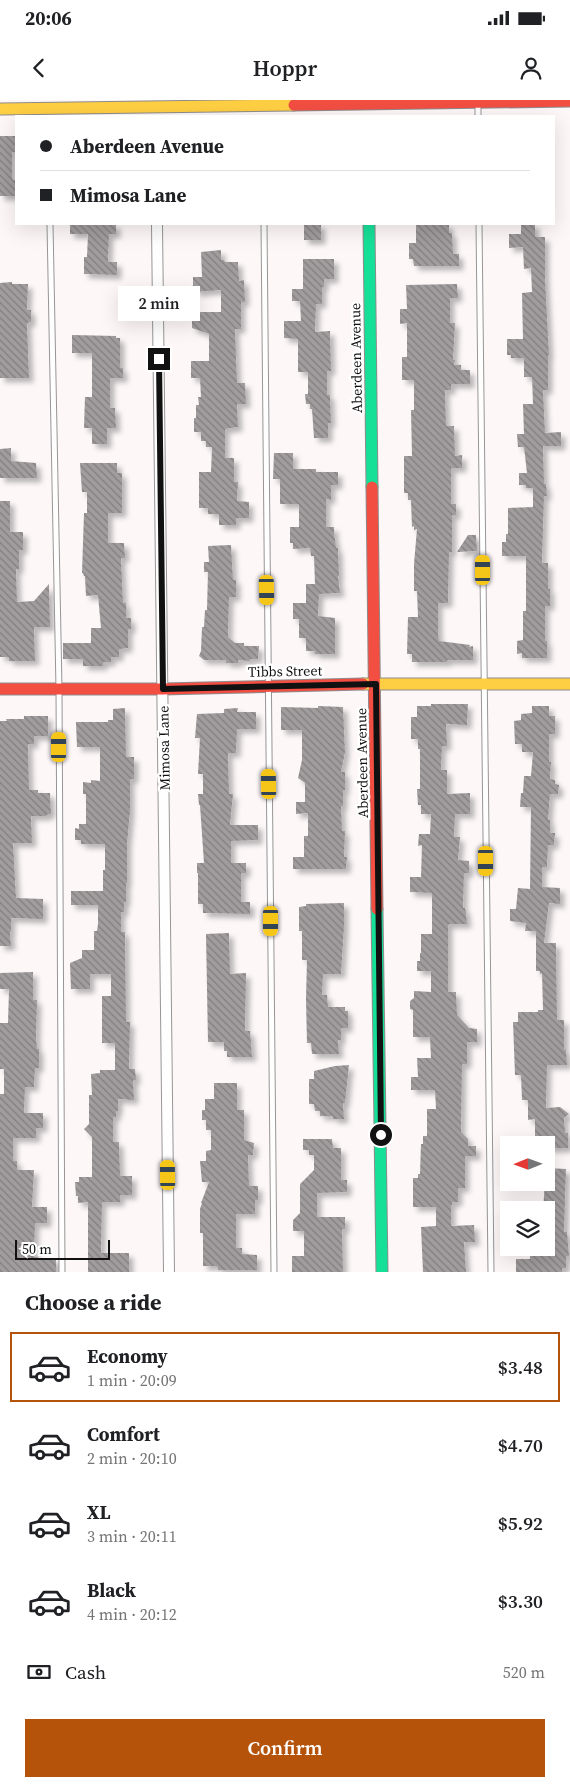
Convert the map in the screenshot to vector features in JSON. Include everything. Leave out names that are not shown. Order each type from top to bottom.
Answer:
[{"type":"street","points":[[0,109],[570,100]]},
{"type":"street","points":[[367,102],[367,115]]},
{"type":"street","name":"Mimosa Lane","points":[[157,225],[169,1272]]},
{"type":"street","name":"Aberdeen Avenue","points":[[369,225],[382,1272]]},
{"type":"street","name":"Tibbs Street","points":[[0,689],[163,689],[376,684],[570,684]]},
{"type":"lane","points":[[478,101],[478,115]]},
{"type":"lane","points":[[50,225],[59,689],[62,1272]]},
{"type":"lane","points":[[264,225],[274,1272]]},
{"type":"lane","points":[[479,225],[490,1272]]},
{"type":"building","points":[[0,136],[15,136],[15,152],[12,152],[12,177],[15,180],[15,196],[0,196]]},
{"type":"building","points":[[70,225],[116,225],[116,234],[109,234],[108,262],[117,262],[117,275],[84,274],[84,257],[87,257],[88,234],[70,234]]},
{"type":"building","points":[[304,225],[321,225],[321,240],[304,240]]},
{"type":"building","points":[[416,225],[449,225],[449,233],[452,233],[453,254],[459,254],[459,266],[414,266],[413,259],[409,259],[409,243],[416,243]]},
{"type":"building","points":[[521,225],[535,225],[535,237],[545,237],[549,355],[548,390],[543,390],[545,433],[561,432],[561,446],[543,446],[544,484],[546,484],[547,496],[544,496],[542,563],[548,563],[548,589],[550,589],[550,606],[545,606],[547,658],[522,658],[522,653],[517,654],[517,641],[523,640],[523,611],[526,611],[526,556],[502,556],[502,542],[506,542],[506,534],[508,534],[508,508],[533,507],[533,488],[519,485],[519,473],[527,473],[524,447],[518,447],[517,434],[524,434],[523,404],[533,404],[532,377],[524,377],[524,358],[511,358],[511,355],[507,355],[507,339],[523,339],[522,293],[532,292],[531,268],[524,269],[523,247],[509,248],[509,234],[521,234]]},
{"type":"building","points":[[221,250],[221,260],[225,262],[238,262],[239,281],[244,280],[245,302],[241,302],[241,329],[235,329],[237,383],[245,383],[246,404],[237,404],[238,427],[225,429],[225,458],[234,458],[234,482],[238,482],[237,501],[249,502],[249,518],[236,518],[236,525],[219,525],[219,514],[208,514],[208,508],[199,508],[199,472],[211,472],[212,447],[206,447],[206,441],[201,441],[201,432],[194,432],[196,405],[199,405],[198,397],[201,397],[200,378],[191,378],[191,361],[209,361],[209,334],[192,328],[192,312],[221,312],[221,290],[196,292],[195,287],[193,288],[193,277],[202,277],[201,252]]},
{"type":"building","points":[[303,259],[334,259],[334,279],[324,279],[322,304],[316,304],[315,332],[330,331],[331,371],[327,371],[327,395],[330,395],[331,423],[328,423],[328,438],[314,438],[312,409],[310,409],[310,404],[306,404],[305,394],[308,394],[308,372],[298,372],[298,339],[284,338],[284,321],[301,321],[300,301],[292,301],[292,289],[303,289]]},
{"type":"building","points":[[12,282],[12,284],[28,284],[27,310],[31,310],[31,322],[27,323],[29,378],[0,378],[0,283]]},
{"type":"building","points":[[457,284],[458,298],[450,298],[450,323],[455,323],[453,360],[455,360],[454,365],[461,365],[461,370],[470,370],[470,384],[451,384],[451,390],[445,390],[446,426],[454,426],[455,456],[462,455],[462,468],[451,468],[451,504],[456,504],[456,515],[452,515],[452,552],[449,552],[448,603],[438,603],[438,633],[439,641],[470,645],[469,647],[473,646],[473,660],[412,662],[412,654],[407,654],[408,617],[418,617],[417,591],[414,591],[417,529],[414,530],[414,526],[412,527],[411,500],[408,500],[408,493],[404,493],[404,456],[412,456],[411,410],[414,410],[414,380],[402,380],[402,357],[407,357],[407,323],[400,324],[400,309],[407,309],[406,285]]},
{"type":"building","points":[[72,335],[116,336],[116,338],[120,338],[120,368],[123,368],[123,378],[110,378],[110,408],[115,408],[116,428],[107,428],[107,444],[92,444],[92,428],[84,428],[85,397],[92,397],[92,353],[72,353]]},
{"type":"building","points":[[11,448],[11,461],[36,463],[37,478],[0,478],[0,449]]},
{"type":"building","points":[[274,453],[293,453],[293,469],[316,469],[316,472],[338,472],[338,485],[331,485],[331,500],[326,499],[326,527],[334,527],[334,538],[336,548],[338,548],[340,593],[319,594],[318,616],[335,618],[335,654],[315,654],[315,651],[306,651],[306,638],[299,638],[299,619],[293,619],[293,603],[306,603],[306,584],[315,584],[314,556],[311,556],[310,548],[293,549],[293,543],[290,543],[290,527],[299,527],[299,504],[280,504],[280,479],[273,479]]},
{"type":"building","points":[[80,463],[117,463],[117,473],[122,473],[122,513],[108,513],[108,543],[124,543],[125,558],[121,558],[123,603],[126,603],[126,618],[131,618],[131,629],[128,629],[128,648],[119,649],[119,657],[111,657],[111,662],[103,662],[103,666],[83,666],[83,659],[63,659],[63,643],[91,643],[91,628],[101,628],[98,595],[86,596],[85,576],[82,573],[84,513],[87,513],[87,492],[82,492]]},
{"type":"building","points":[[0,501],[10,501],[10,532],[23,532],[23,550],[19,550],[19,569],[16,569],[17,602],[34,601],[49,584],[50,627],[34,627],[35,661],[9,661],[9,657],[0,657]]},
{"type":"building","points":[[468,535],[476,535],[477,551],[457,552]]},
{"type":"building","points":[[231,545],[233,580],[236,580],[236,597],[229,597],[228,637],[235,643],[244,643],[244,646],[259,646],[258,659],[250,659],[250,661],[238,660],[238,663],[226,663],[226,660],[204,660],[199,656],[202,627],[204,627],[205,610],[207,610],[208,572],[204,572],[204,562],[209,562],[208,546]]},
{"type":"building","points":[[431,704],[468,704],[467,725],[446,724],[447,746],[442,746],[441,770],[447,770],[447,794],[470,793],[470,814],[455,814],[454,837],[460,837],[458,860],[469,861],[469,873],[464,873],[463,908],[465,908],[467,924],[449,924],[448,926],[448,992],[456,992],[457,1015],[469,1028],[477,1029],[477,1042],[467,1042],[467,1064],[462,1064],[461,1132],[468,1139],[468,1146],[476,1146],[476,1156],[465,1156],[465,1188],[458,1188],[458,1202],[452,1202],[451,1205],[451,1226],[474,1225],[475,1242],[464,1242],[466,1272],[423,1272],[421,1227],[436,1226],[436,1207],[413,1207],[413,1178],[418,1178],[418,1174],[420,1174],[421,1144],[423,1144],[423,1136],[427,1136],[427,1109],[436,1109],[435,1090],[411,1090],[411,1077],[418,1077],[417,1058],[431,1058],[430,1037],[413,1037],[413,1010],[410,1009],[410,1001],[414,998],[414,991],[431,992],[431,971],[417,971],[417,961],[420,961],[421,934],[432,934],[432,893],[410,892],[410,877],[421,877],[422,845],[418,846],[419,834],[430,834],[431,814],[421,814],[421,805],[418,805],[417,789],[420,789],[420,749],[418,749],[418,739],[411,739],[411,717],[417,717],[417,706],[431,706]]},
{"type":"building","points":[[318,706],[343,707],[345,752],[341,772],[345,772],[345,790],[343,790],[343,806],[341,806],[342,831],[345,831],[344,857],[347,857],[346,869],[293,869],[293,857],[304,857],[304,836],[308,836],[308,813],[296,814],[296,802],[305,802],[305,783],[298,778],[302,760],[302,730],[281,730],[281,707],[318,708]]},
{"type":"building","points":[[532,706],[549,706],[549,716],[555,716],[555,734],[549,734],[549,762],[551,762],[550,779],[555,780],[555,784],[559,785],[558,794],[550,794],[548,820],[550,820],[550,833],[555,833],[554,845],[548,845],[547,867],[542,867],[542,887],[560,888],[560,904],[549,903],[544,943],[556,943],[557,1020],[564,1020],[564,1050],[566,1049],[567,1065],[547,1065],[546,1108],[560,1107],[569,1114],[564,1118],[565,1133],[568,1133],[568,1148],[555,1148],[555,1136],[535,1136],[535,1119],[528,1120],[528,1100],[522,1100],[521,1075],[515,1075],[513,1022],[518,1022],[518,1012],[538,1012],[538,1010],[543,1010],[542,973],[540,974],[540,971],[536,971],[536,931],[525,931],[526,923],[510,921],[510,909],[516,909],[518,888],[530,889],[531,807],[520,807],[524,776],[531,776],[533,752],[522,752],[522,744],[515,744],[514,721],[521,720],[521,714],[532,713]]},
{"type":"building","points":[[125,708],[126,757],[134,757],[134,779],[130,779],[126,902],[124,902],[124,912],[121,912],[121,932],[125,932],[126,1022],[130,1022],[129,1069],[135,1069],[136,1080],[133,1080],[134,1100],[118,1099],[118,1111],[116,1111],[116,1117],[113,1117],[113,1142],[119,1142],[120,1176],[132,1176],[132,1195],[120,1195],[120,1202],[102,1202],[101,1253],[129,1253],[129,1272],[88,1272],[88,1202],[78,1203],[75,1182],[79,1182],[79,1177],[92,1177],[92,1137],[84,1129],[89,1124],[89,1095],[92,1095],[91,1074],[100,1073],[100,1070],[115,1070],[115,1043],[102,1043],[102,996],[111,996],[111,974],[90,974],[90,989],[71,989],[70,963],[82,958],[82,950],[94,950],[94,931],[97,931],[98,924],[98,905],[71,905],[71,891],[103,891],[103,870],[105,870],[105,844],[81,844],[81,840],[75,840],[75,828],[79,829],[79,824],[86,824],[86,794],[83,794],[83,782],[91,783],[91,780],[100,781],[100,747],[77,747],[76,722],[108,722],[108,720],[113,720],[113,709]]},
{"type":"building","points":[[238,708],[237,712],[256,712],[256,729],[237,729],[236,753],[228,753],[229,794],[233,794],[230,825],[258,825],[258,840],[231,841],[231,863],[246,863],[246,873],[241,873],[241,902],[250,902],[250,914],[203,913],[203,904],[198,904],[197,873],[197,863],[204,863],[198,794],[203,794],[203,774],[198,774],[200,738],[195,738],[197,714],[224,713],[224,709]]},
{"type":"building","points":[[24,716],[48,716],[48,736],[34,736],[34,744],[28,744],[29,790],[38,790],[38,793],[50,793],[51,814],[31,816],[32,843],[13,843],[16,898],[43,899],[43,919],[11,918],[11,946],[0,946],[0,721],[24,719]]},
{"type":"building","points":[[344,903],[341,974],[323,974],[322,995],[327,995],[328,1007],[345,1007],[345,1011],[348,1011],[348,1028],[341,1028],[341,1040],[338,1040],[339,1054],[312,1054],[311,1043],[307,1043],[307,960],[302,960],[302,931],[299,931],[299,907],[306,906],[306,904]]},
{"type":"building","points":[[229,933],[230,974],[246,973],[245,1031],[250,1031],[252,1057],[227,1057],[227,1051],[224,1051],[224,1042],[208,1042],[206,934]]},
{"type":"building","points":[[33,972],[33,1000],[37,1000],[36,1038],[37,1049],[39,1049],[39,1068],[35,1068],[34,1087],[25,1087],[24,1113],[43,1113],[43,1128],[36,1128],[36,1138],[13,1138],[13,1161],[17,1161],[17,1170],[34,1170],[32,1207],[47,1207],[47,1223],[35,1223],[34,1257],[56,1259],[56,1272],[0,1272],[0,1094],[4,1094],[4,1069],[0,1069],[0,1023],[8,1023],[9,989],[0,989],[0,973]]},
{"type":"building","points":[[349,1065],[345,1103],[343,1103],[344,1119],[333,1119],[333,1116],[320,1116],[320,1111],[315,1111],[314,1104],[309,1104],[309,1079],[314,1079],[314,1071]]},
{"type":"building","points":[[214,1083],[237,1083],[237,1110],[244,1110],[244,1140],[254,1143],[253,1155],[248,1155],[249,1186],[258,1186],[258,1200],[255,1200],[255,1214],[236,1214],[236,1248],[242,1248],[242,1254],[257,1255],[257,1270],[218,1270],[218,1267],[203,1266],[203,1233],[200,1233],[200,1209],[209,1182],[202,1182],[200,1161],[206,1161],[206,1151],[211,1150],[211,1130],[206,1130],[206,1120],[202,1120],[202,1110],[205,1110],[205,1099],[214,1099]]},
{"type":"building","points":[[303,1139],[332,1139],[333,1148],[341,1148],[341,1180],[347,1180],[347,1192],[317,1193],[317,1217],[345,1217],[345,1229],[342,1229],[343,1272],[292,1272],[292,1256],[304,1256],[304,1231],[293,1231],[293,1220],[300,1213],[300,1184],[314,1170],[314,1155],[309,1155],[309,1150],[303,1150]]},
{"type":"building","points":[[555,1168],[566,1169],[564,1232],[567,1232],[569,1256],[566,1256],[566,1268],[562,1268],[562,1272],[516,1272],[516,1259],[530,1259],[530,1256],[555,1256],[555,1201],[544,1201],[544,1191],[555,1191]]},
{"type":"traffic: fast","points":[[369,225],[372,487]]},
{"type":"traffic: fast","points":[[377,909],[382,1272]]},
{"type":"traffic: slow","points":[[0,109],[294,105]]},
{"type":"traffic: slow","points":[[363,684],[570,684]]},
{"type":"traffic: jam","points":[[294,105],[570,101]]},
{"type":"traffic: jam","points":[[372,487],[377,909]]},
{"type":"traffic: jam","points":[[0,689],[163,689],[363,684]]},
{"type":"route","points":[[159,359],[163,689],[376,684],[381,1135]]}]
